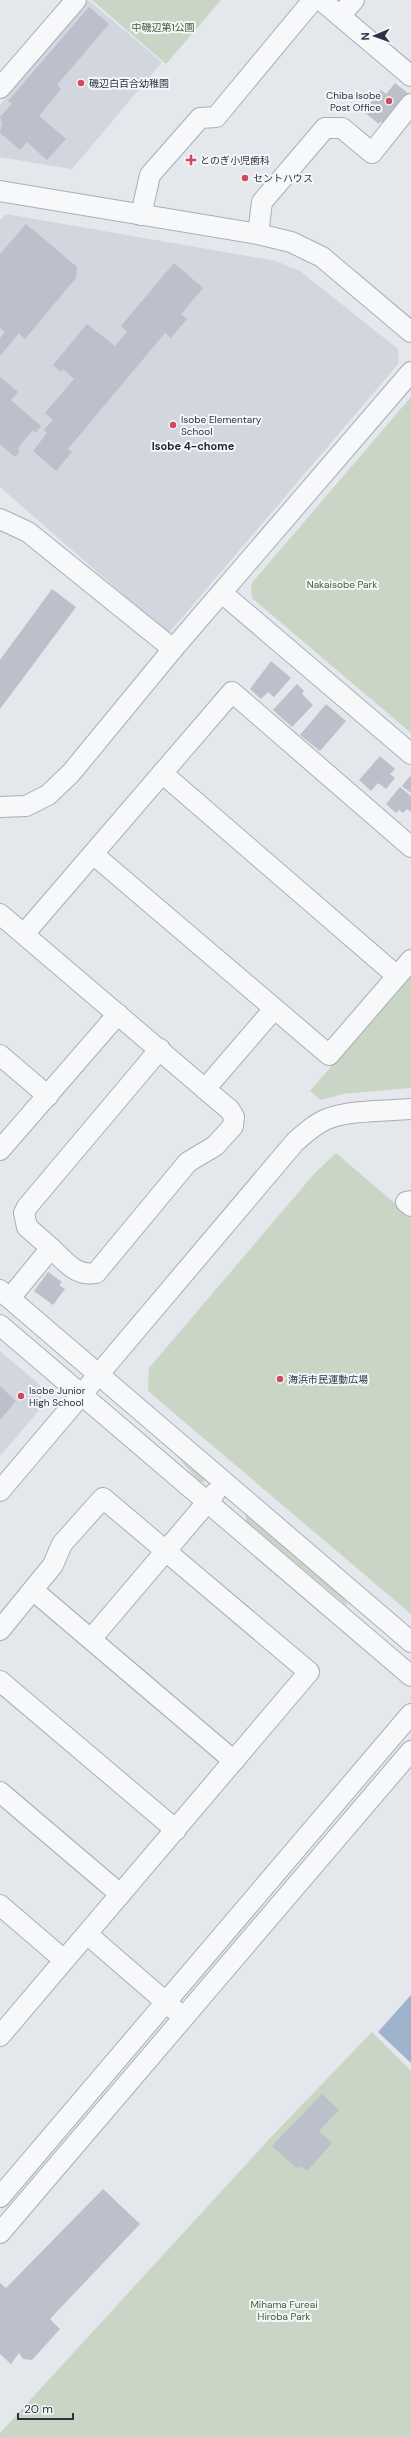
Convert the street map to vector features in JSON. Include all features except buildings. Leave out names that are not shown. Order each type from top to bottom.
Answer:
[{"type":"street","points":[[0,88],[76,0]]},
{"type":"street","points":[[141,215],[150,175],[200,118],[216,116],[313,0]]},
{"type":"street","points":[[321,0],[411,76]]},
{"type":"street","points":[[340,16],[354,0]]},
{"type":"street","points":[[258,234],[262,202],[325,128],[342,128],[372,153],[411,104]]},
{"type":"street","points":[[0,190],[258,234],[291,242],[322,257],[411,332]]},
{"type":"street","points":[[0,807],[26,806],[48,795],[71,773],[173,649],[411,372]]},
{"type":"street","points":[[0,520],[28,532],[173,649]]},
{"type":"street","points":[[222,593],[411,754]]},
{"type":"street","points":[[24,934],[232,692],[411,847]]},
{"type":"street","points":[[162,773],[397,976]]},
{"type":"street","points":[[93,854],[329,1055],[411,960]]},
{"type":"street","points":[[0,914],[206,1089],[230,1110],[234,1117],[233,1126],[215,1146],[188,1162],[102,1267],[96,1273],[85,1275],[77,1272],[27,1227],[24,1213],[160,1050]]},
{"type":"street","points":[[206,1089],[274,1009]]},
{"type":"street","points":[[0,1150],[118,1014]]},
{"type":"street","points":[[0,1055],[48,1096]]},
{"type":"street","points":[[0,1491],[295,1142],[314,1126],[328,1118],[342,1115],[411,1109]]},
{"type":"street","points":[[411,1201],[406,1202],[411,1206]]},
{"type":"street","points":[[51,1248],[5,1294],[411,1642]]},
{"type":"street","points":[[0,1325],[83,1394],[206,1502],[411,1676]]},
{"type":"street","points":[[90,1639],[224,1482]]},
{"type":"street","points":[[0,1630],[34,1591],[54,1565],[62,1544],[103,1498],[309,1672],[87,1934],[3,2026]]},
{"type":"street","points":[[34,1591],[234,1761]]},
{"type":"street","points":[[0,1681],[176,1830]]},
{"type":"street","points":[[0,2197],[411,1714]]},
{"type":"street","points":[[0,2233],[411,1751]]},
{"type":"street","points":[[0,1792],[120,1894]]},
{"type":"street","points":[[0,1905],[64,1960]]},
{"type":"street","points":[[87,1934],[183,2017]]},
{"type":"shaded area","name":"磯辺白百合幼稚園","points":[[88,0],[162,62],[72,169],[0,157],[0,105]]},
{"type":"shaded area","name":"Isobe Elementary School","points":[[6,214],[276,261],[300,271],[398,349],[399,363],[168,634],[0,487],[0,220]]},
{"type":"shaded area","name":"Isobe Junior High School","points":[[0,1351],[40,1385],[42,1407],[0,1456]]},
{"type":"green space","name":"中磯辺第1公園","points":[[92,0],[221,0],[166,64]]},
{"type":"green space","name":"Nakaisobe Park","points":[[411,397],[411,733],[252,598],[251,584]]},
{"type":"green space","points":[[411,975],[411,1088],[343,1094],[321,1100],[310,1091]]},
{"type":"green space","name":"海浜市民運動広場","points":[[336,1153],[411,1217],[411,1614],[148,1391],[149,1368],[314,1174]]},
{"type":"green space","points":[[175,1452],[206,1479],[205,1482],[200,1482],[174,1453]]},
{"type":"green space","points":[[246,1515],[335,1588],[348,1604],[346,1605],[246,1521]]},
{"type":"green space","name":"Mihama Fureai Hiroba Park","points":[[372,2032],[411,2071],[411,2437],[0,2437],[0,2433],[272,2136]]},
{"type":"water","points":[[411,1995],[411,2063],[378,2032]]},
{"type":"place","name":"磯辺白百合幼稚園","points":[[81,83]]},
{"type":"place","name":"Chiba Isobe Post Office","points":[[389,101]]},
{"type":"place","name":"とのぎ小児歯科","points":[[191,160]]},
{"type":"place","name":"セントハウス","points":[[245,178]]},
{"type":"place","name":"Isobe Elementary School","points":[[173,425]]},
{"type":"place","name":"海浜市民運動広場","points":[[280,1379]]},
{"type":"place","name":"Isobe Junior High School","points":[[21,1396]]},
{"type":"district","name":"Isobe 4-chome","points":[[193,446]]}]
